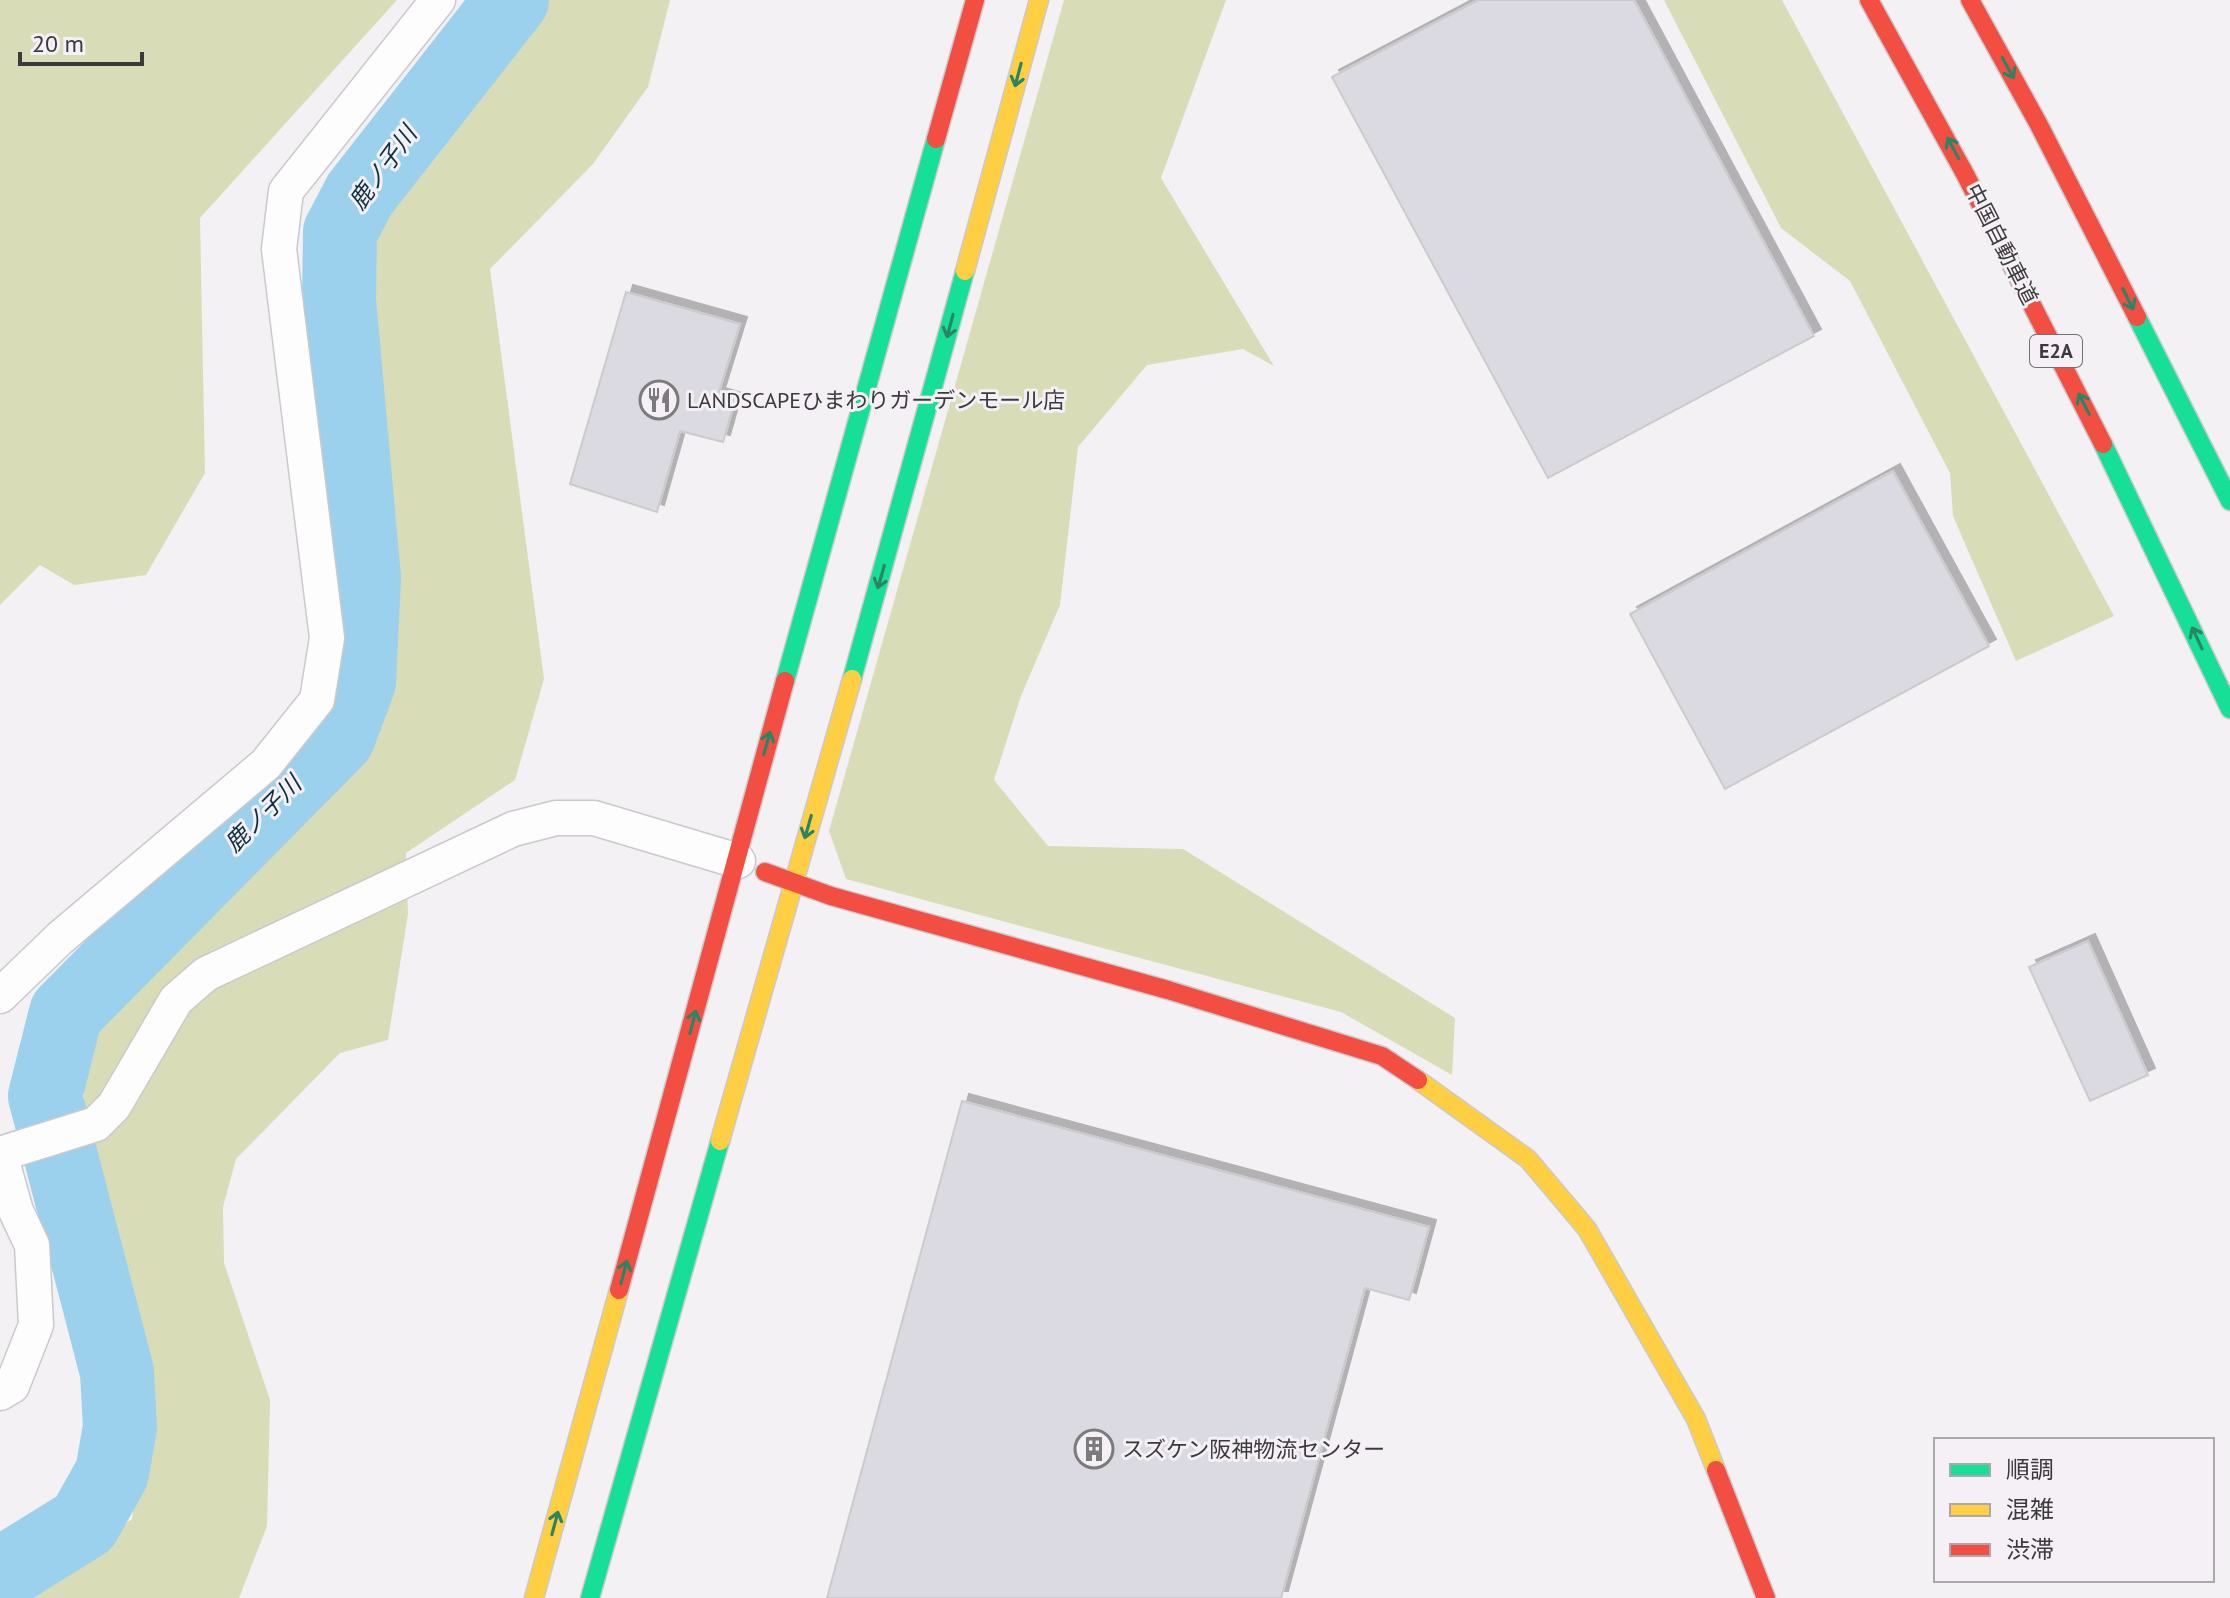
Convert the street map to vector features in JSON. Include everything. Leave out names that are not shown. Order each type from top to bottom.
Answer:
[{"type":"main road","points":[[534,1598],[738,861],[758,776],[975,0]]},
{"type":"main road","points":[[590,1598],[910,476],[1039,0]]},
{"type":"main road","name":"中国自動車道","points":[[1869,0],[1953,147],[1996,231],[2124,484],[2230,709]]},
{"type":"main road","points":[[1970,0],[2046,139],[2230,501]]},
{"type":"main road","points":[[738,861],[792,882],[1168,990],[1382,1056],[1444,1097],[1528,1159],[1587,1229],[1696,1419],[1766,1598]]},
{"type":"street","points":[[0,996],[60,938],[266,764],[317,700],[327,638],[279,249],[286,191],[438,0]]},
{"type":"street","points":[[0,1393],[12,1386],[36,1325],[32,1245],[16,1211],[1,1154],[96,1124],[114,1106],[176,1000],[206,974],[513,829],[556,818],[594,818],[738,861]]},
{"type":"green space","points":[[0,0],[397,0],[200,218],[205,473],[146,575],[74,585],[40,565],[0,605]]},
{"type":"green space","points":[[537,0],[670,0],[648,87],[593,164],[490,269],[544,679],[515,780],[406,853],[408,914],[388,1040],[340,1053],[236,1159],[223,1207],[224,1263],[270,1400],[267,1526],[239,1598],[13,1598],[132,1519],[144,1426],[86,1166],[82,1036],[110,994],[389,700],[385,548],[366,223]]},
{"type":"green space","points":[[1064,0],[1226,0],[1161,178],[1274,366],[1243,349],[1147,365],[1078,447],[1060,605],[1021,696],[994,780],[1048,846],[1183,849],[1455,1018],[1452,1075],[1341,1012],[846,879],[829,831]]},
{"type":"green space","points":[[1664,0],[1782,0],[2114,616],[2016,661],[1953,516],[1950,473],[1850,281],[1781,228]]},
{"type":"building","points":[[1478,0],[1634,0],[1814,336],[1548,478],[1332,77]]},
{"type":"building","points":[[626,292],[740,324],[718,395],[735,400],[723,442],[680,431],[657,512],[570,484]]},
{"type":"building","points":[[1893,471],[1989,646],[1725,789],[1630,614]]},
{"type":"building","points":[[2088,941],[2148,1075],[2090,1101],[2029,967]]},
{"type":"building","name":"スズケン阪神物流センター","points":[[962,1101],[1429,1227],[1409,1300],[1365,1288],[1281,1598],[827,1598]]},
{"type":"waterway","name":"鹿ノ子川","points":[[0,1575],[84,1523],[112,1473],[120,1427],[117,1372],[45,1096],[66,1013],[338,738],[359,682],[364,578],[339,300],[340,232],[360,194],[512,0]]},
{"type":"traffic: fast","points":[[785,681],[936,139]]},
{"type":"traffic: fast","points":[[852,679],[965,271]]},
{"type":"traffic: fast","points":[[2137,317],[2230,501]]},
{"type":"traffic: fast","points":[[2103,444],[2230,709]]},
{"type":"traffic: fast","points":[[590,1598],[720,1141]]},
{"type":"traffic: slow","points":[[965,271],[1039,0]]},
{"type":"traffic: slow","points":[[720,1141],[852,679]]},
{"type":"traffic: slow","points":[[1418,1080],[1528,1159],[1587,1229],[1696,1419],[1716,1470]]},
{"type":"traffic: slow","points":[[534,1598],[619,1290]]},
{"type":"traffic: jam","points":[[936,139],[975,0]]},
{"type":"traffic: jam","points":[[1869,0],[1965,174],[2103,444]]},
{"type":"traffic: jam","points":[[1970,0],[2039,125],[2137,317]]},
{"type":"traffic: jam","points":[[619,1290],[785,681]]},
{"type":"traffic: jam","points":[[765,872],[831,896],[1168,990],[1382,1056],[1418,1080]]},
{"type":"traffic: jam","points":[[1716,1470],[1766,1598]]},
{"type":"place","name":"LANDSCAPEひまわりガーデンモール店","points":[[659,400]]},
{"type":"place","name":"スズケン阪神物流センター","points":[[1094,1449]]}]
